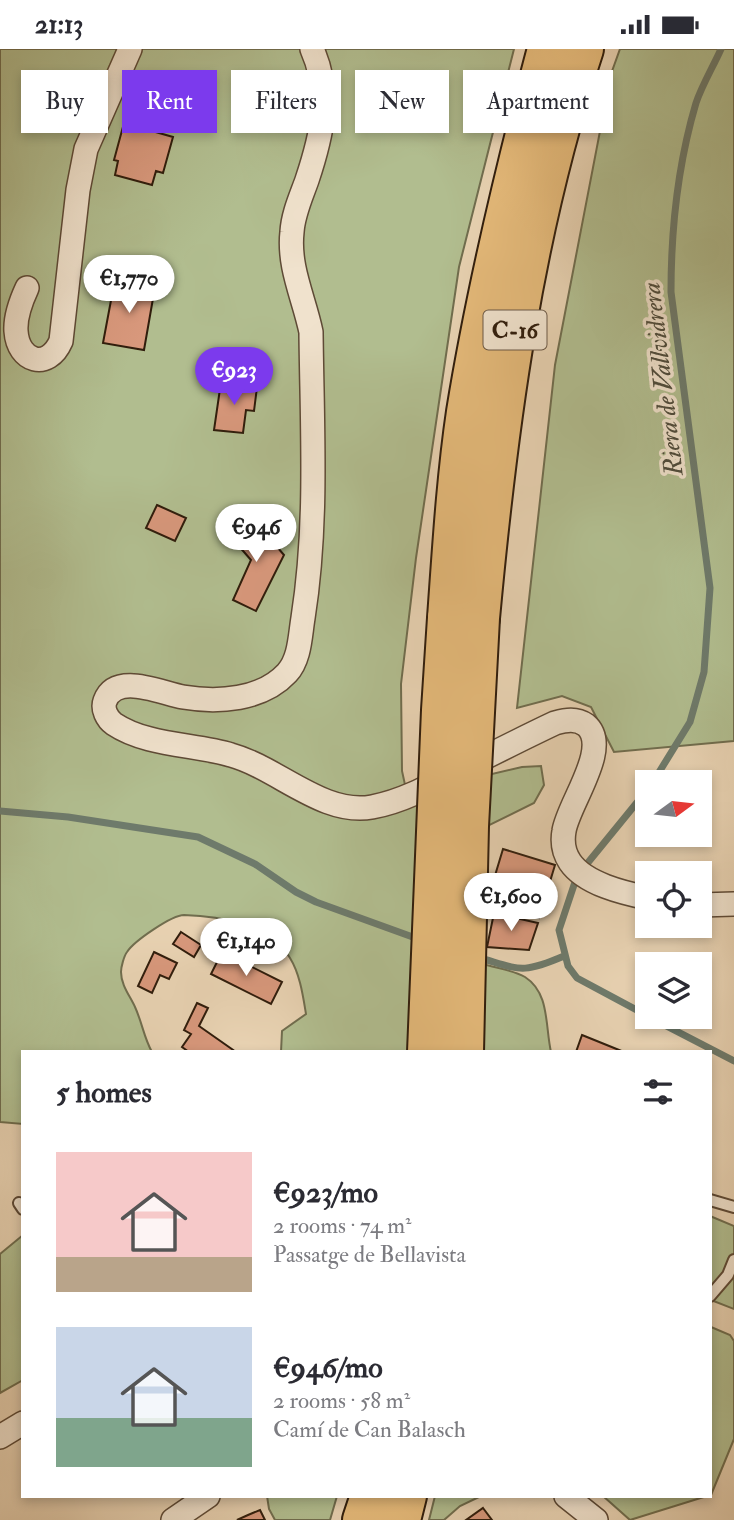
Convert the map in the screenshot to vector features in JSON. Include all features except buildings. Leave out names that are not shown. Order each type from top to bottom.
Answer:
[{"type":"highway","name":"C-16","points":[[464,1050],[469,827],[463,618],[456,502],[464,427],[482,319],[514,171],[547,49]]},
{"type":"highway","name":"C-16","points":[[427,1050],[441,710],[492,484],[505,387],[533,233],[549,165],[584,49]]},
{"type":"highway","points":[[362,1520],[369,1498]]},
{"type":"highway","points":[[401,1520],[406,1498]]},
{"type":"street","points":[[27,288],[18,312],[16,333],[24,354],[38,360],[53,354],[61,341],[78,190],[86,149],[130,49]]},
{"type":"street","points":[[312,49],[323,79],[324,101],[314,158],[294,216],[291,245],[294,272],[311,332],[313,510],[310,568],[298,652],[288,672],[262,690],[236,698],[184,698],[143,686],[122,687],[114,690],[105,701],[108,719],[120,727],[180,747],[229,754],[255,763],[317,798],[351,808],[371,807],[414,794],[555,723],[568,719],[580,721],[589,728],[594,739],[594,754],[569,811],[563,846],[570,863],[591,879],[614,890],[635,895]]},
{"type":"street","points":[[712,905],[734,904]]},
{"type":"street","points":[[0,1437],[21,1424]]},
{"type":"street","points":[[173,1520],[205,1498]]},
{"type":"street","points":[[568,1498],[596,1520]]},
{"type":"lane","points":[[712,1201],[734,1207]]},
{"type":"lane","points":[[712,1294],[728,1275],[734,1260]]},
{"type":"green space","points":[[0,49],[514,49],[509,70],[463,70],[463,133],[493,133],[459,267],[416,558],[401,684],[402,771],[407,794],[522,767],[541,766],[544,785],[534,803],[479,830],[483,964],[525,977],[533,984],[543,1001],[551,1050],[281,1050],[282,1031],[306,1014],[299,978],[290,958],[270,937],[257,930],[228,920],[184,915],[154,929],[137,942],[127,952],[122,965],[122,981],[151,1050],[21,1050],[21,1124],[0,1122]]},
{"type":"green space","points":[[620,49],[734,49],[734,741],[614,752],[591,707],[562,696],[517,708],[555,365],[600,133],[613,133],[612,70]]},
{"type":"green space","points":[[712,1217],[734,1226],[734,1309],[712,1300]]},
{"type":"green space","points":[[21,1237],[21,1381],[0,1393],[0,1254]]},
{"type":"green space","points":[[712,1327],[730,1335],[734,1341],[734,1439],[712,1493]]},
{"type":"green space","points":[[267,1498],[336,1498],[330,1520],[275,1520]]},
{"type":"green space","points":[[434,1498],[477,1498],[460,1506],[444,1520],[429,1520]]},
{"type":"green space","points":[[605,1498],[701,1498],[630,1520]]},
{"type":"waterway","name":"Riera de Vallvidrera","points":[[660,770],[690,722],[704,672],[710,588],[671,292],[671,268],[674,221],[684,149],[698,96],[721,49]]},
{"type":"waterway","name":"Riera de Vallvidrera","points":[[635,805],[577,876],[559,930],[568,966],[577,978],[635,1009]]},
{"type":"waterway","points":[[0,811],[68,817],[198,837],[255,864],[316,902],[421,940]]},
{"type":"waterway","points":[[476,957],[502,965],[528,968],[564,956]]},
{"type":"waterway","name":"Riera de Vallvidrera","points":[[672,1029],[734,1061]]}]
